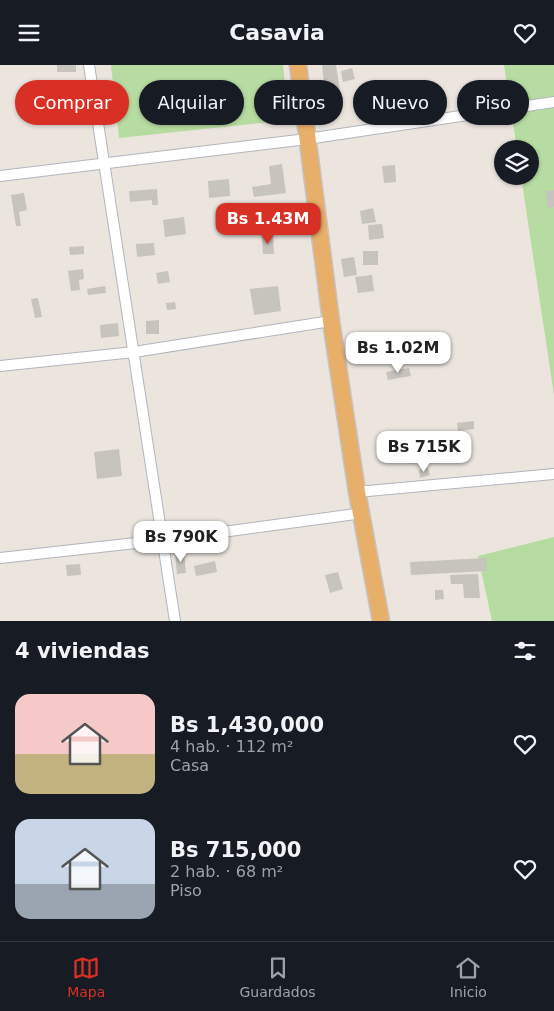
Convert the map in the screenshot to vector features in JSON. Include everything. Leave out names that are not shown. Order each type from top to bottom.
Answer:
[{"type":"highway","points":[[298,65],[330,321],[357,492],[363,513],[382,621]]},
{"type":"street","points":[[90,65],[175,621]]},
{"type":"street","points":[[0,176],[307,139],[554,102]]},
{"type":"street","points":[[0,365],[134,352],[330,321]]},
{"type":"street","points":[[357,492],[554,474]]},
{"type":"street","points":[[0,558],[163,540],[363,513]]},
{"type":"green space","points":[[111,65],[283,65],[285,80],[254,80],[254,124],[244,125],[244,80],[139,80],[139,125],[242,125],[119,138],[118,125],[129,125],[129,80],[113,80]]},
{"type":"green space","points":[[504,65],[554,65],[554,395],[522,185],[539,185],[539,140],[516,140],[513,125],[529,125],[529,80],[506,80]]},
{"type":"green space","points":[[554,537],[554,621],[492,621],[478,556]]},
{"type":"building","points":[[57,65],[76,65],[76,72],[57,72]]},
{"type":"building","points":[[322,65],[336,65],[338,80],[324,80]]},
{"type":"building","points":[[352,68],[355,79],[343,82],[341,71]]},
{"type":"building","points":[[282,164],[286,193],[254,197],[252,187],[271,184],[269,166]]},
{"type":"building","points":[[395,165],[396,182],[384,183],[382,166]]},
{"type":"building","points":[[229,179],[230,196],[209,198],[208,181]]},
{"type":"building","points":[[157,189],[158,205],[152,205],[152,200],[130,202],[129,191]]},
{"type":"building","points":[[554,190],[554,207],[548,208],[545,191]]},
{"type":"building","points":[[24,193],[27,210],[19,212],[21,226],[16,226],[11,195]]},
{"type":"building","points":[[373,208],[376,222],[362,224],[360,211]]},
{"type":"building","points":[[260,212],[261,222],[249,223],[248,214]]},
{"type":"building","points":[[184,217],[186,234],[165,237],[163,220]]},
{"type":"building","points":[[382,224],[384,238],[369,240],[368,225]]},
{"type":"building","points":[[273,235],[274,254],[263,254],[262,236]]},
{"type":"building","points":[[154,243],[155,255],[137,257],[136,244]]},
{"type":"building","points":[[84,246],[84,254],[70,255],[69,247]]},
{"type":"building","points":[[363,251],[378,251],[378,265],[363,265]]},
{"type":"building","points":[[354,257],[357,275],[344,277],[341,259]]},
{"type":"building","points":[[83,269],[84,279],[79,280],[80,290],[71,291],[68,271]]},
{"type":"building","points":[[168,271],[170,282],[158,284],[156,273]]},
{"type":"building","points":[[372,275],[374,291],[358,293],[355,277]]},
{"type":"building","points":[[105,286],[106,293],[88,295],[87,289]]},
{"type":"building","points":[[278,286],[281,311],[254,315],[250,289]]},
{"type":"building","points":[[38,298],[42,317],[35,318],[31,299]]},
{"type":"building","points":[[175,302],[176,309],[167,310],[166,303]]},
{"type":"building","points":[[159,320],[159,334],[146,334],[146,321]]},
{"type":"building","points":[[118,323],[119,336],[101,338],[100,325]]},
{"type":"building","points":[[409,368],[411,376],[388,380],[386,372]]},
{"type":"building","points":[[474,421],[474,429],[458,431],[457,423]]},
{"type":"building","points":[[119,449],[122,476],[97,479],[94,452]]},
{"type":"building","points":[[428,468],[430,475],[420,478],[419,470]]},
{"type":"building","points":[[184,552],[186,573],[177,574],[175,553]]},
{"type":"building","points":[[486,558],[487,571],[411,575],[410,562]]},
{"type":"building","points":[[215,561],[217,572],[196,576],[194,566]]},
{"type":"building","points":[[80,564],[81,575],[67,576],[66,565]]},
{"type":"building","points":[[338,572],[343,589],[330,593],[325,575]]},
{"type":"building","points":[[478,574],[480,598],[464,598],[463,584],[451,584],[450,575]]},
{"type":"building","points":[[435,590],[443,590],[444,599],[435,600]]}]
